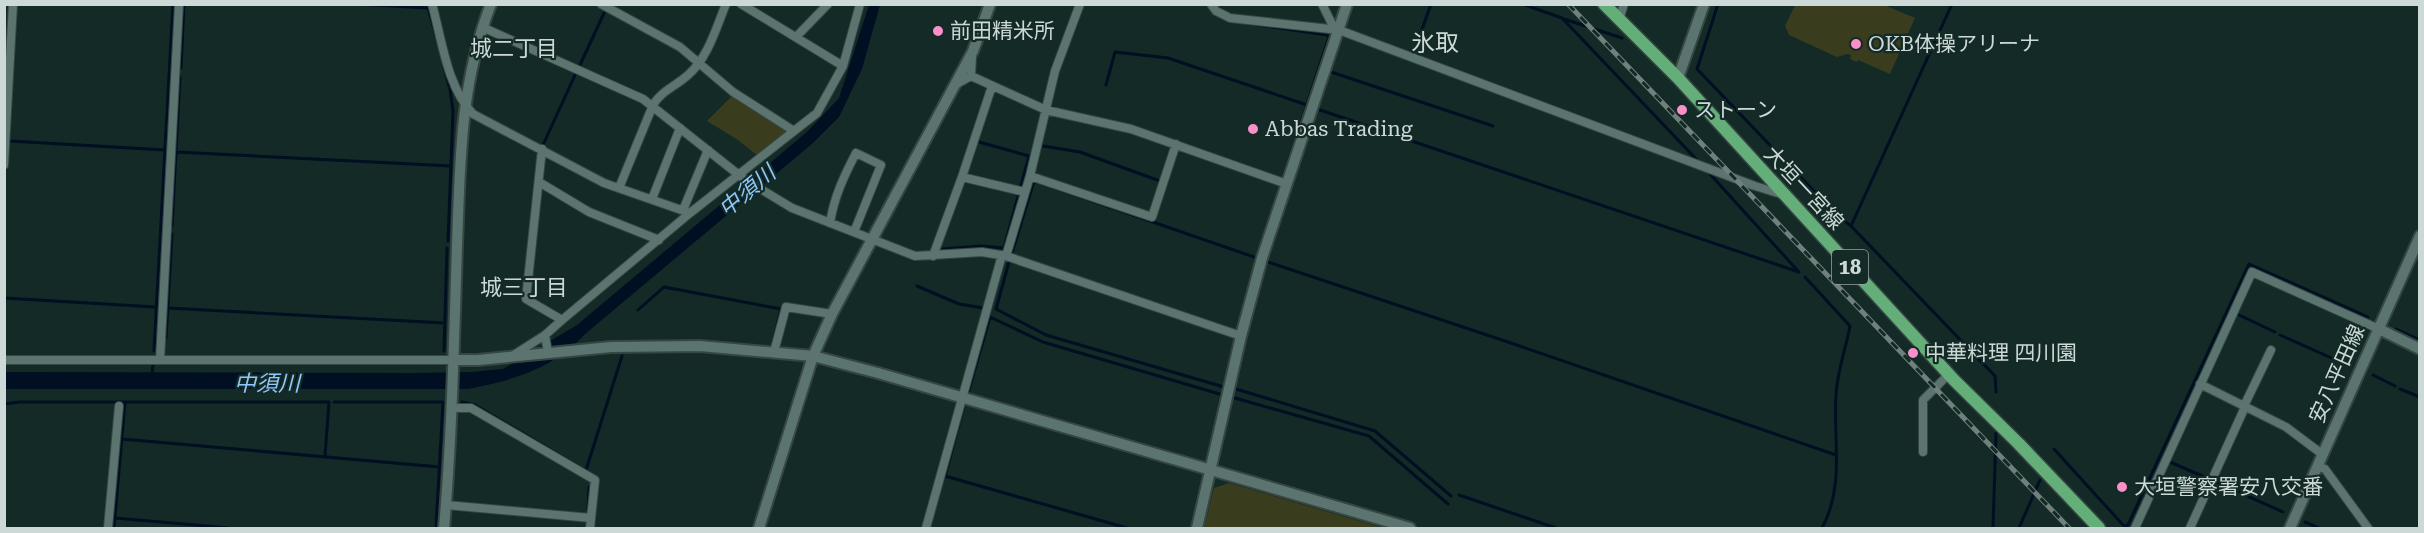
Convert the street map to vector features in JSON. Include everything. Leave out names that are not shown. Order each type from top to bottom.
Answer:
[{"type":"main road","name":"大垣一宮線","points":[[1604,4],[1678,78],[1781,194],[1949,374],[2098,528]]},
{"type":"street","points":[[4,165],[13,4]]},
{"type":"street","points":[[160,360],[179,4]]},
{"type":"street","points":[[432,4],[453,81],[464,105],[473,114],[604,183],[687,212]]},
{"type":"street","points":[[444,528],[452,408],[460,141],[469,77],[482,27],[491,4]]},
{"type":"street","points":[[601,4],[680,47],[733,92],[794,131]]},
{"type":"street","points":[[619,188],[658,96],[689,75],[700,62],[726,4]]},
{"type":"street","points":[[741,4],[843,66]]},
{"type":"street","points":[[796,37],[828,4]]},
{"type":"street","points":[[510,357],[545,335],[659,240],[687,212],[742,178],[817,113],[843,66],[860,4]]},
{"type":"street","points":[[759,528],[813,356],[832,314],[973,51],[990,4]]},
{"type":"street","points":[[926,528],[962,398],[1030,176],[1054,71],[1080,4]]},
{"type":"street","points":[[1211,4],[1216,11],[1230,18],[1339,30],[1781,194]]},
{"type":"street","points":[[1322,4],[1332,24],[1339,30]]},
{"type":"street","points":[[1197,528],[1241,336],[1262,258],[1347,4]]},
{"type":"street","points":[[1618,20],[1624,4]]},
{"type":"street","points":[[1678,78],[1704,4]]},
{"type":"street","points":[[482,27],[653,105],[742,178],[792,208],[872,238],[904,253],[915,256],[933,256],[982,252],[1004,256],[1241,336]]},
{"type":"street","points":[[971,76],[973,51]]},
{"type":"street","points":[[954,85],[971,76]]},
{"type":"street","points":[[971,76],[1046,110],[1131,129],[1287,184]]},
{"type":"street","points":[[933,256],[992,86]]},
{"type":"street","points":[[652,200],[680,128]]},
{"type":"street","points":[[1030,176],[1152,217],[1176,144]]},
{"type":"street","points":[[542,149],[526,299],[562,320]]},
{"type":"street","points":[[687,212],[708,150]]},
{"type":"street","points":[[830,223],[836,196],[856,153],[881,165],[854,232]]},
{"type":"street","points":[[962,177],[1024,192]]},
{"type":"street","points":[[539,182],[589,212],[659,240]]},
{"type":"street","name":"安八平田線","points":[[2290,528],[2420,236]]},
{"type":"street","points":[[2135,528],[2252,272],[2420,349]]},
{"type":"street","points":[[774,352],[786,307],[832,314]]},
{"type":"street","points":[[545,335],[548,353]]},
{"type":"street","points":[[4,360],[453,365],[611,347],[700,346],[813,356],[1410,528]]},
{"type":"street","points":[[2190,528],[2271,350]]},
{"type":"street","points":[[1923,452],[1923,400],[1949,374]]},
{"type":"street","points":[[2200,384],[2286,427],[2322,454]]},
{"type":"street","points":[[108,528],[118,406]]},
{"type":"street","points":[[452,408],[471,408],[595,480],[590,528]]},
{"type":"street","points":[[2317,466],[2325,469],[2364,527]]},
{"type":"street","points":[[446,505],[591,518]]},
{"type":"green space","name":"OKB体操アリーナ","points":[[1795,5],[1884,5],[1915,18],[1890,74],[1858,60],[1857,62],[1850,59],[1851,55],[1837,57],[1789,35],[1785,26]]},
{"type":"green space","points":[[733,95],[787,130],[758,156],[738,140],[707,121]]},
{"type":"green space","points":[[1229,483],[1383,528],[1204,528],[1214,488]]},
{"type":"water","name":"中須川","points":[[869,5],[880,5],[862,69],[839,117],[813,143],[573,346],[560,356],[531,371],[501,382],[468,389],[5,389],[4,372],[411,373],[503,369],[577,325],[808,131],[839,98]]},
{"type":"waterway","points":[[154,351],[173,4]]},
{"type":"waterway","points":[[181,68],[184,4]]},
{"type":"waterway","points":[[356,4],[428,8]]},
{"type":"waterway","points":[[427,4],[438,43]]},
{"type":"waterway","points":[[1414,52],[1431,4]]},
{"type":"waterway","points":[[1522,4],[1562,18],[1698,161]]},
{"type":"waterway","points":[[1718,4],[1697,69],[1833,211]]},
{"type":"waterway","points":[[1952,4],[1851,226],[1995,376],[1996,392]]},
{"type":"waterway","points":[[580,65],[605,11]]},
{"type":"waterway","points":[[1564,19],[1622,38]]},
{"type":"waterway","points":[[1245,23],[1329,37],[1284,175]]},
{"type":"waterway","points":[[1106,85],[1115,52],[1168,58],[1307,105]]},
{"type":"waterway","points":[[444,67],[449,86]]},
{"type":"waterway","points":[[1331,72],[1493,126]]},
{"type":"waterway","points":[[543,145],[575,75]]},
{"type":"waterway","points":[[172,226],[180,77]]},
{"type":"waterway","points":[[448,241],[453,111],[450,89]]},
{"type":"waterway","points":[[1320,110],[1799,272]]},
{"type":"waterway","points":[[10,141],[165,150]]},
{"type":"waterway","points":[[942,249],[981,246],[1004,248],[1029,156],[979,142]]},
{"type":"waterway","points":[[1043,146],[1080,152],[1160,181]]},
{"type":"waterway","points":[[176,152],[451,166]]},
{"type":"waterway","points":[[1710,174],[1798,271]]},
{"type":"waterway","points":[[1012,253],[1034,181],[1257,258]]},
{"type":"waterway","points":[[1842,219],[1851,226]]},
{"type":"waterway","points":[[166,338],[172,234]]},
{"type":"waterway","points":[[444,351],[447,248]]},
{"type":"waterway","points":[[1009,262],[996,309],[1046,335],[1224,387]]},
{"type":"waterway","points":[[1268,262],[1836,455]]},
{"type":"waterway","points":[[2054,449],[2124,526],[2128,525],[2249,264],[2368,317]]},
{"type":"waterway","points":[[1805,277],[1850,326],[1837,386],[1836,479],[1829,512],[1822,528]]},
{"type":"waterway","points":[[917,286],[959,304],[983,308]]},
{"type":"waterway","points":[[638,310],[664,287],[781,309],[773,342]]},
{"type":"waterway","points":[[4,298],[155,307]]},
{"type":"waterway","points":[[168,308],[445,323]]},
{"type":"waterway","points":[[2239,315],[2275,332]]},
{"type":"waterway","points":[[968,393],[990,317],[1043,342],[1223,395]]},
{"type":"waterway","points":[[2396,329],[2420,340]]},
{"type":"waterway","points":[[2280,335],[2347,365]]},
{"type":"waterway","points":[[584,469],[586,470],[622,356]]},
{"type":"waterway","points":[[152,375],[153,365]]},
{"type":"waterway","points":[[2373,375],[2395,386]]},
{"type":"waterway","points":[[1236,389],[1375,431],[1451,496]]},
{"type":"waterway","points":[[2400,389],[2420,397]]},
{"type":"waterway","points":[[1235,398],[1369,436],[1448,504]]},
{"type":"waterway","name":"中須川","points":[[4,404],[20,402],[329,402],[325,456]]},
{"type":"waterway","points":[[114,528],[125,402]]},
{"type":"waterway","points":[[334,402],[443,402],[436,528]]},
{"type":"waterway","points":[[462,402],[475,405],[578,466]]},
{"type":"waterway","points":[[964,406],[945,476],[1127,528]]},
{"type":"waterway","points":[[1993,528],[1996,433]]},
{"type":"waterway","points":[[122,439],[440,467]]},
{"type":"waterway","points":[[2170,462],[2209,479]]},
{"type":"waterway","points":[[2019,528],[2040,480]]},
{"type":"waterway","points":[[2216,482],[2283,512]]},
{"type":"waterway","points":[[588,510],[589,487]]},
{"type":"waterway","points":[[1459,495],[1556,528]]},
{"type":"waterway","points":[[115,518],[229,528]]},
{"type":"waterway","points":[[2305,522],[2319,528]]},
{"type":"railway","points":[[1568,4],[2069,528]]},
{"type":"place","name":"前田精米所","points":[[938,31]]},
{"type":"place","name":"OKB体操アリーナ","points":[[1856,44]]},
{"type":"place","name":"ストーン","points":[[1682,110]]},
{"type":"place","name":"Abbas Trading","points":[[1253,129]]},
{"type":"place","name":"中華料理 四川園","points":[[1913,353]]},
{"type":"place","name":"大垣警察署安八交番","points":[[2122,487]]},
{"type":"district","name":"氷取","points":[[1435,43]]},
{"type":"district","name":"城二丁目","points":[[514,48]]},
{"type":"district","name":"城三丁目","points":[[524,287]]}]
